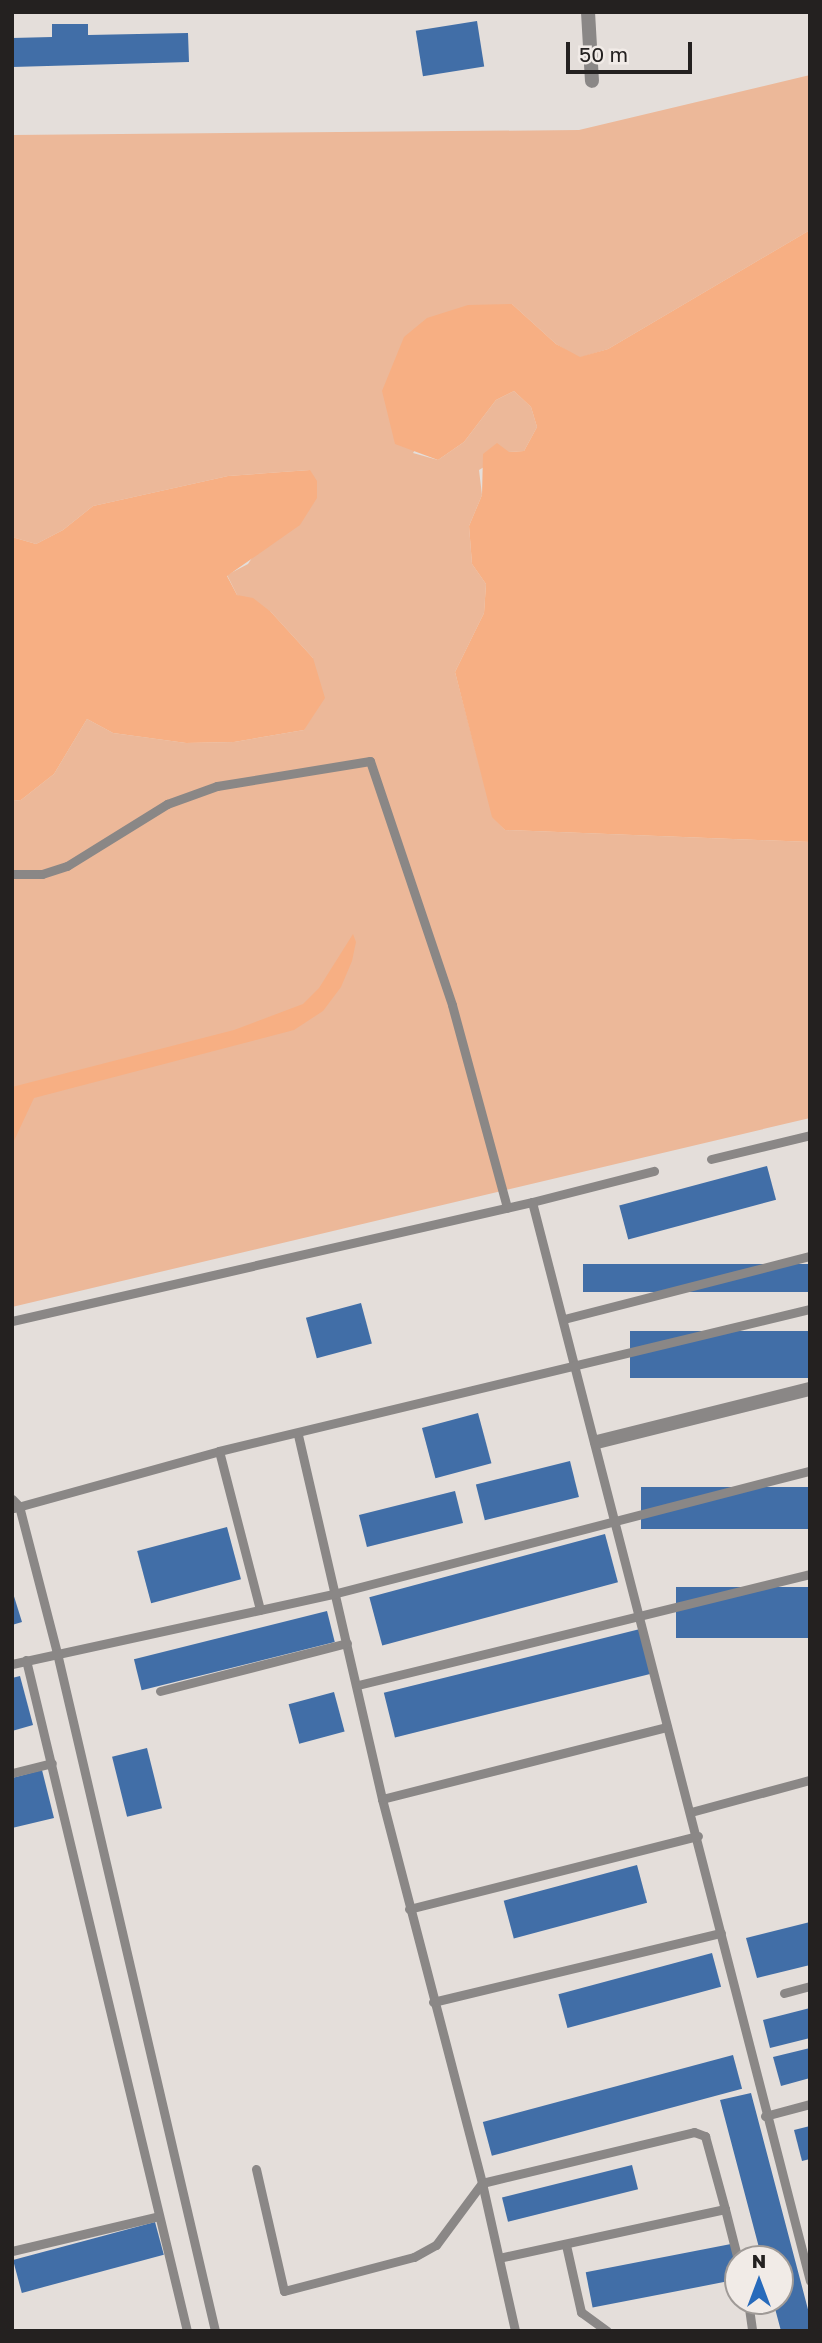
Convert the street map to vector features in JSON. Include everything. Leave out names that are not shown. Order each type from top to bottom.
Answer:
[{"type":"street","points":[[588,12],[592,80]]},
{"type":"street","points":[[597,1443],[810,1389]]},
{"type":"lane","points":[[12,874],[42,874],[67,866],[166,804],[217,786],[370,761],[452,1005],[507,1208]]},
{"type":"lane","points":[[711,1159],[810,1135]]},
{"type":"lane","points":[[12,1321],[507,1208],[654,1171]]},
{"type":"lane","points":[[532,1202],[597,1443],[667,1727],[698,1836],[765,2116],[810,2281]]},
{"type":"lane","points":[[564,1319],[810,1256]]},
{"type":"lane","points":[[215,2331],[57,1653],[15,1504],[219,1451],[298,1436],[810,1309]]},
{"type":"lane","points":[[298,1436],[333,1594],[358,1685],[382,1799],[482,2183],[515,2331]]},
{"type":"lane","points":[[219,1451],[260,1610]]},
{"type":"lane","points":[[12,1664],[333,1594],[810,1471]]},
{"type":"lane","points":[[358,1685],[641,1618],[810,1574]]},
{"type":"lane","points":[[160,1691],[347,1643]]},
{"type":"lane","points":[[26,1660],[187,2331]]},
{"type":"lane","points":[[382,1799],[667,1727]]},
{"type":"lane","points":[[12,1773],[52,1763]]},
{"type":"lane","points":[[691,1812],[810,1780]]},
{"type":"lane","points":[[409,1909],[698,1836]]},
{"type":"lane","points":[[433,2002],[721,1933]]},
{"type":"lane","points":[[784,1993],[810,1986]]},
{"type":"lane","points":[[765,2116],[810,2104]]},
{"type":"lane","points":[[256,2169],[284,2291],[414,2257],[436,2245],[482,2183],[694,2132],[705,2136],[734,2245]]},
{"type":"lane","points":[[499,2258],[725,2209]]},
{"type":"lane","points":[[12,2251],[159,2216]]},
{"type":"lane","points":[[566,2245],[581,2312],[607,2331]]},
{"type":"shaded area","points":[[810,75],[810,230],[608,349],[579,358],[556,344],[512,304],[413,453],[438,460],[464,442],[496,400],[514,391],[531,407],[537,427],[524,451],[509,452],[479,470],[482,495],[469,526],[472,564],[486,584],[484,613],[455,672],[493,817],[505,830],[810,842],[810,1118],[12,1307],[12,801],[21,800],[54,774],[87,719],[113,733],[186,743],[234,742],[304,730],[313,658],[271,612],[237,595],[227,575],[248,564],[310,470],[228,476],[93,506],[63,530],[36,544],[12,537],[12,135],[579,130]]},
{"type":"shaded area","points":[[810,230],[810,842],[505,830],[492,817],[455,672],[484,613],[486,584],[472,564],[469,526],[482,495],[483,454],[497,443],[509,452],[524,451],[537,427],[531,407],[514,391],[496,400],[464,442],[438,460],[395,444],[382,391],[404,337],[427,318],[468,305],[512,304],[556,344],[580,357],[608,349]]},
{"type":"shaded area","points":[[310,470],[317,481],[317,498],[300,525],[227,576],[237,595],[253,598],[271,612],[313,658],[325,698],[304,730],[234,742],[186,743],[113,733],[87,719],[54,774],[21,800],[12,801],[12,537],[36,544],[63,530],[93,506],[228,476]]},
{"type":"shaded area","points":[[353,934],[356,942],[352,961],[341,987],[323,1011],[294,1030],[34,1098],[12,1145],[12,1087],[234,1030],[303,1004],[319,988]]},
{"type":"building","points":[[477,21],[484,66],[423,76],[416,31]]},
{"type":"building","points":[[52,24],[88,24],[88,35],[188,33],[189,62],[12,67],[12,38],[52,37]]},
{"type":"building","points":[[767,1166],[776,1200],[628,1239],[619,1206]]},
{"type":"building","points":[[583,1264],[810,1264],[810,1292],[583,1292]]},
{"type":"building","points":[[361,1303],[372,1344],[317,1358],[306,1318]]},
{"type":"building","points":[[630,1331],[810,1331],[810,1378],[630,1378]]},
{"type":"building","points":[[478,1413],[491,1463],[435,1478],[422,1428]]},
{"type":"building","points":[[570,1461],[579,1497],[485,1520],[476,1484]]},
{"type":"building","points":[[641,1487],[810,1487],[810,1529],[641,1529]]},
{"type":"building","points":[[455,1491],[463,1523],[367,1547],[359,1515]]},
{"type":"building","points":[[227,1527],[241,1579],[151,1603],[137,1551]]},
{"type":"building","points":[[605,1534],[618,1582],[382,1645],[369,1597]]},
{"type":"building","points":[[676,1587],[810,1587],[810,1638],[676,1638]]},
{"type":"building","points":[[12,1590],[22,1622],[12,1625]]},
{"type":"building","points":[[327,1611],[335,1642],[142,1690],[134,1659]]},
{"type":"building","points":[[640,1629],[651,1674],[395,1738],[384,1693]]},
{"type":"building","points":[[20,1676],[33,1725],[12,1731],[12,1678]]},
{"type":"building","points":[[334,1692],[345,1732],[299,1744],[289,1704]]},
{"type":"building","points":[[147,1748],[162,1808],[127,1817],[112,1757]]},
{"type":"building","points":[[42,1770],[54,1818],[12,1828],[12,1778]]},
{"type":"building","points":[[637,1865],[647,1903],[514,1938],[504,1901]]},
{"type":"building","points":[[810,1922],[810,1965],[757,1978],[746,1938]]},
{"type":"building","points":[[712,1953],[721,1987],[567,2028],[558,1994]]},
{"type":"building","points":[[810,2008],[810,2038],[770,2048],[763,2020]]},
{"type":"building","points":[[810,2048],[810,2078],[781,2086],[773,2057]]},
{"type":"building","points":[[733,2055],[742,2089],[492,2156],[483,2122]]},
{"type":"building","points":[[751,2093],[791,2245],[758,2245],[720,2100]]},
{"type":"building","points":[[810,2126],[810,2159],[802,2161],[794,2130]]},
{"type":"building","points":[[632,2165],[638,2189],[508,2222],[502,2197]]},
{"type":"building","points":[[155,2222],[164,2255],[22,2293],[13,2260]]},
{"type":"building","points":[[724,2245],[724,2282],[593,2308],[586,2272]]},
{"type":"building","points":[[794,2256],[810,2317],[810,2331],[781,2331],[777,2315],[794,2315]]}]
